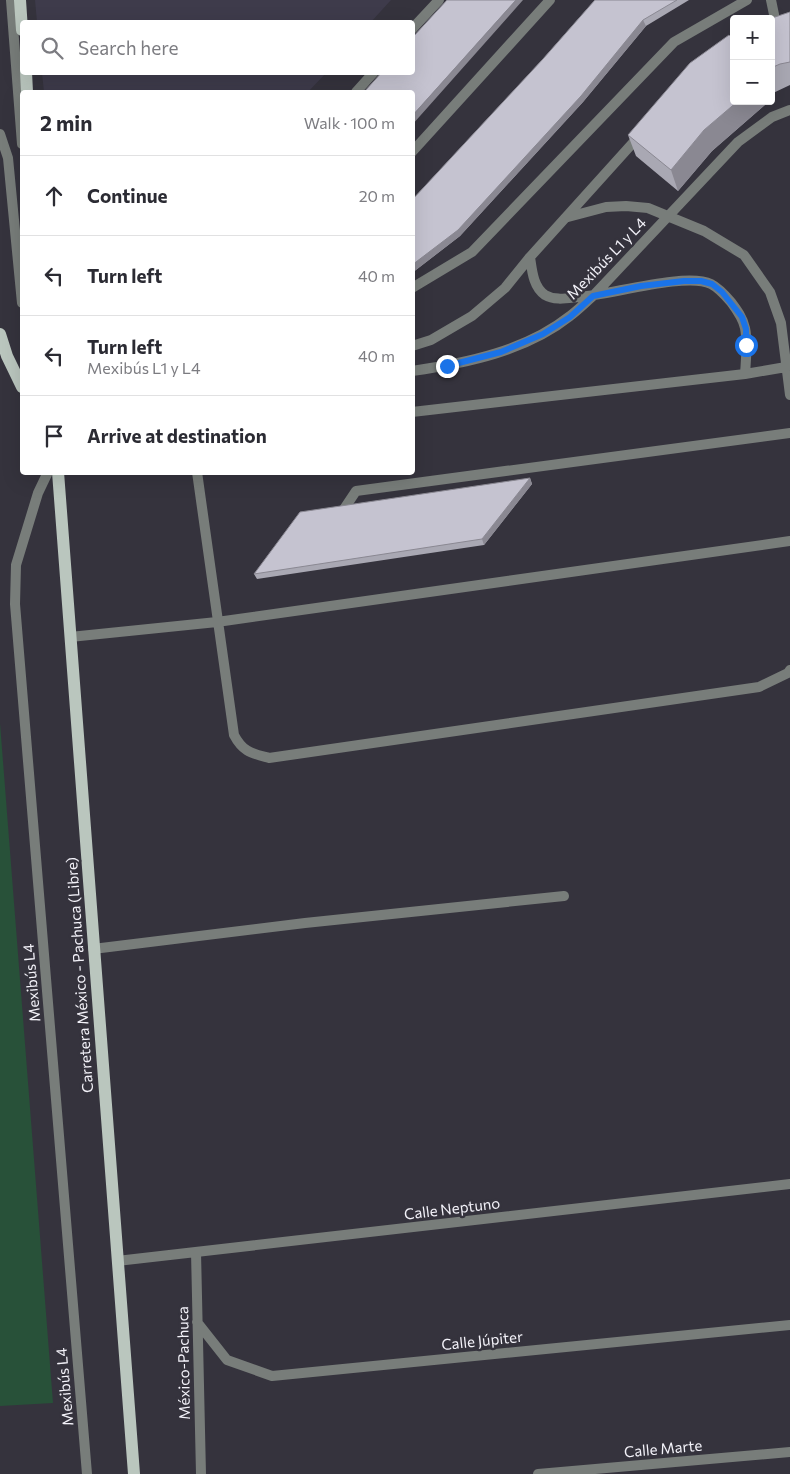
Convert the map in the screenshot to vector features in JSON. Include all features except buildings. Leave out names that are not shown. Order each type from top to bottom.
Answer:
[{"type":"main road","points":[[20,0],[21,20]]},
{"type":"main road","points":[[26,75],[28,90]]},
{"type":"main road","points":[[0,334],[7,356],[20,384]]},
{"type":"main road","name":"Carretera México - Pachuca (Libre)","points":[[58,475],[116,1261],[134,1474]]},
{"type":"street","points":[[11,0],[20,118]]},
{"type":"street","points":[[415,26],[439,0]]},
{"type":"street","points":[[415,149],[550,0]]},
{"type":"street","points":[[415,286],[472,252],[674,42],[747,0]]},
{"type":"street","points":[[771,0],[772,15]]},
{"type":"street","points":[[775,31],[790,26]]},
{"type":"street","points":[[358,90],[371,75]]},
{"type":"street","name":"Mexibús L1 y L4","points":[[415,371],[447,366],[501,352],[543,334],[570,317],[593,296],[738,142],[772,117],[790,110]]},
{"type":"street","points":[[415,345],[431,340],[472,316],[505,288],[648,126]]},
{"type":"street","points":[[0,134],[8,158],[20,282]]},
{"type":"street","points":[[567,218],[606,207],[648,208],[704,231],[744,255],[770,292],[781,323],[790,395]]},
{"type":"street","points":[[530,258],[536,286],[545,295],[557,299],[593,296],[641,286],[684,281],[701,281],[712,284],[722,292],[742,317],[746,329],[745,374]]},
{"type":"street","points":[[415,412],[745,374],[786,367]]},
{"type":"street","points":[[344,509],[356,491],[790,433]]},
{"type":"street","name":"Mexibús L4","points":[[41,475],[38,493],[16,565],[15,604],[87,1474]]},
{"type":"street","name":"Mexibús L4","points":[[38,493],[47,475]]},
{"type":"street","points":[[197,475],[234,735],[239,746],[249,753],[269,758],[759,687],[788,673],[790,670]]},
{"type":"street","points":[[70,637],[218,622],[790,541]]},
{"type":"street","points":[[93,949],[305,923],[564,896]]},
{"type":"street","name":"Calle Neptuno","points":[[116,1261],[790,1184]]},
{"type":"street","name":"México-Pachuca","points":[[196,1252],[201,1474]]},
{"type":"street","name":"Calle Júpiter","points":[[197,1322],[227,1360],[272,1376],[790,1325]]},
{"type":"street","name":"Calle Marte","points":[[538,1474],[790,1452]]},
{"type":"shaded area","points":[[35,0],[391,0],[373,20],[37,20]]},
{"type":"shaded area","points":[[42,75],[324,75],[310,90],[44,90]]},
{"type":"green space","points":[[0,723],[53,1403],[0,1406]]},
{"type":"route","points":[[447,366],[501,352],[543,334],[570,317],[593,296],[641,286],[684,281],[701,281],[712,284],[722,292],[736,307],[742,317],[746,329],[746,345]]}]
